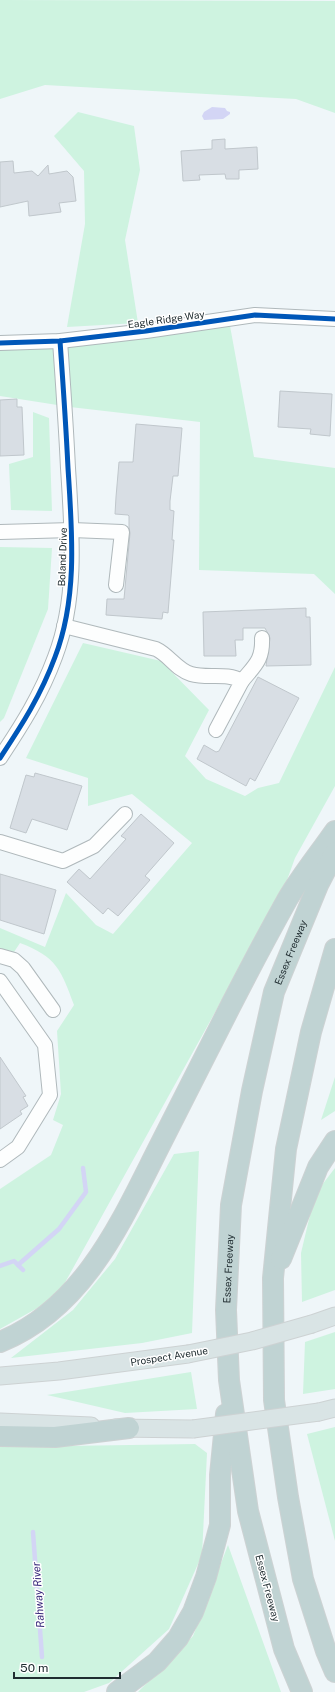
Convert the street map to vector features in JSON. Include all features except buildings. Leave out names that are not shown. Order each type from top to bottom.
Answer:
[{"type":"highway","points":[[0,1342],[31,1326],[56,1307],[78,1286],[99,1257],[126,1213],[232,1003],[288,899],[335,831]]},
{"type":"highway","name":"Essex Freeway","points":[[302,1692],[284,1649],[248,1511],[229,1380],[226,1310],[231,1205],[252,1091],[274,992],[318,885],[335,852]]},
{"type":"highway","points":[[335,949],[311,1032],[286,1149],[273,1278],[274,1400],[288,1497],[303,1579],[326,1651],[335,1672]]},
{"type":"highway","points":[[273,1278],[318,1167],[335,1141]]},
{"type":"highway","points":[[117,1692],[157,1662],[178,1638],[193,1612],[206,1577],[220,1525],[220,1474],[229,1380]]},
{"type":"highway","points":[[0,1436],[55,1437],[129,1428]]},
{"type":"main road","name":"Prospect Avenue","points":[[0,1376],[58,1371],[188,1354],[252,1341],[335,1316]]},
{"type":"main road","points":[[0,1422],[129,1428],[193,1429],[327,1410]]},
{"type":"street","name":"Eagle Ridge Way","points":[[0,344],[60,341],[146,331],[255,315],[335,319]]},
{"type":"street","name":"Boland Drive","points":[[0,758],[33,707],[55,657],[64,626],[72,573],[72,530],[60,341]]},
{"type":"street","points":[[0,532],[72,530],[122,532],[116,585]]},
{"type":"street","points":[[64,626],[156,649],[165,654],[180,669],[189,674],[202,676],[234,676],[242,681]]},
{"type":"street","points":[[216,730],[242,681],[257,663],[263,652],[262,638]]},
{"type":"street","points":[[0,842],[63,861],[94,846],[125,814]]},
{"type":"street","points":[[0,956],[14,960],[23,968],[53,1010]]},
{"type":"street","points":[[0,980],[45,1045],[50,1095],[18,1147],[0,1160]]},
{"type":"green space","points":[[0,0],[335,1],[335,113],[296,99],[45,85],[0,99]]},
{"type":"green space","points":[[78,112],[134,126],[140,170],[125,240],[138,323],[67,327],[85,224],[84,171],[54,136]]},
{"type":"green space","points":[[228,315],[254,457],[335,468],[335,594],[314,574],[199,570],[200,422],[70,407],[0,396],[0,340],[63,336]]},
{"type":"green space","points":[[33,412],[49,418],[52,511],[11,510],[9,464],[33,457]]},
{"type":"green space","points":[[0,547],[52,548],[48,609],[4,718],[0,722]]},
{"type":"green space","points":[[83,643],[161,661],[209,710],[185,756],[206,779],[245,796],[258,788],[279,783],[335,667],[335,786],[295,858],[278,905],[274,906],[57,1297],[0,1329],[0,1189],[51,1155],[63,1125],[53,1120],[61,1094],[57,1031],[74,1005],[56,966],[42,954],[20,943],[14,952],[0,948],[0,928],[45,947],[66,893],[96,925],[113,934],[192,843],[132,794],[88,806],[88,778],[26,758]]},
{"type":"green space","points":[[335,1077],[335,1111],[321,1120]]},
{"type":"green space","points":[[199,1151],[192,1333],[142,1343],[11,1358],[73,1310],[115,1259],[174,1154]]},
{"type":"green space","points":[[335,1168],[335,1290],[302,1302],[301,1253],[315,1194]]},
{"type":"green space","points":[[335,1332],[335,1389],[303,1394],[305,1342]]},
{"type":"green space","points":[[191,1372],[197,1409],[125,1413],[47,1395]]},
{"type":"green space","points":[[335,1427],[335,1541],[307,1434]]},
{"type":"green space","points":[[195,1444],[207,1453],[202,1555],[169,1629],[109,1683],[84,1692],[0,1692],[0,1447]]},
{"type":"green space","points":[[228,1545],[281,1692],[138,1692],[193,1636]]},
{"type":"water","points":[[212,107],[225,108],[230,112],[230,114],[223,119],[204,120],[202,116],[204,112]]},
{"type":"waterway","points":[[18,1265],[59,1229],[86,1192],[83,1168]]},
{"type":"waterway","name":"Rahway River","points":[[0,1266],[14,1261],[23,1270]]},
{"type":"waterway","name":"Rahway River","points":[[33,1532],[42,1657]]},
{"type":"cycle path","points":[[0,343],[60,341],[146,331],[255,315],[335,319]]},
{"type":"cycle path","points":[[0,758],[23,722],[50,671],[62,634],[67,611],[72,564],[72,540],[60,341]]}]
